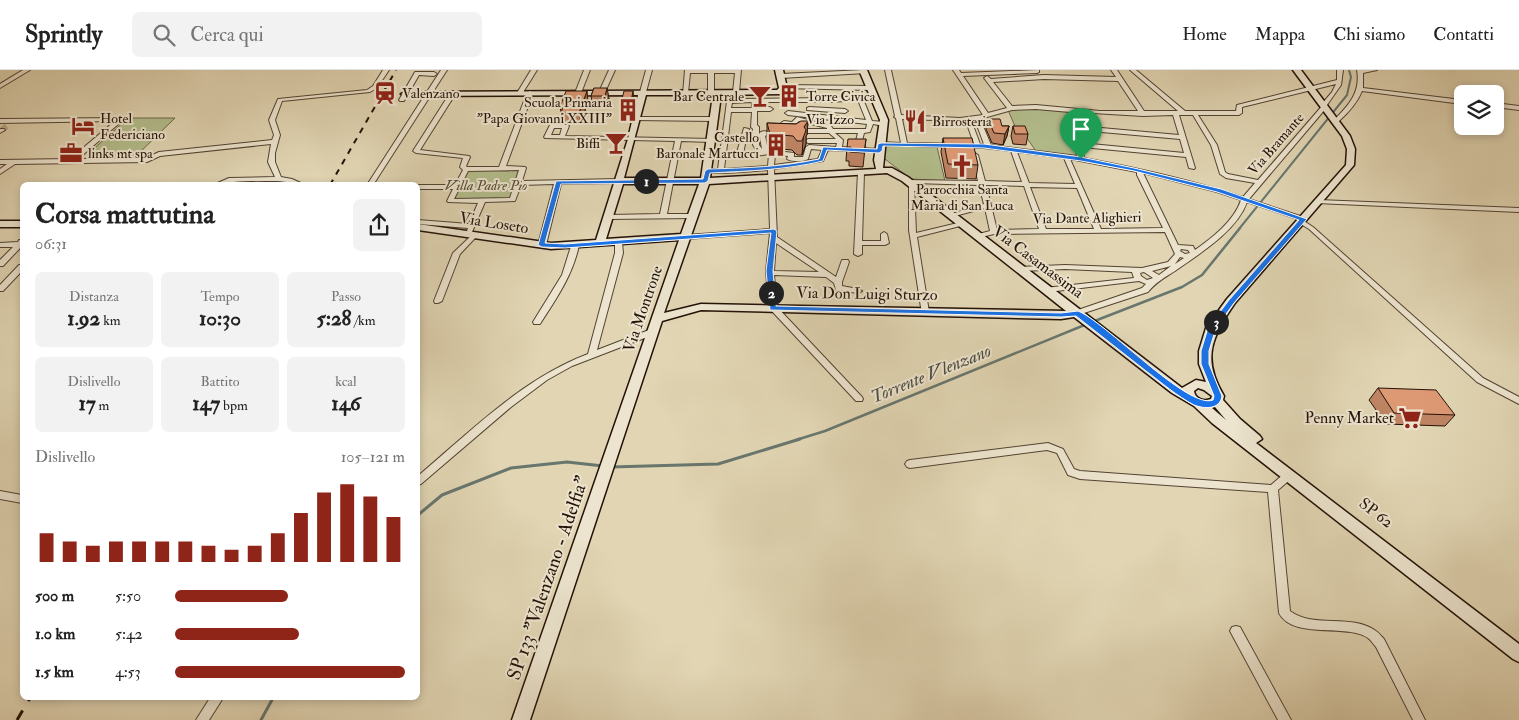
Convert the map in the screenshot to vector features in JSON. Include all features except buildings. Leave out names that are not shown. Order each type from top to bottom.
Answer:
[{"type":"main road","points":[[1217,397],[1205,364],[1205,351],[1212,328],[1232,301],[1350,165],[1351,149],[1346,136],[1297,70]]},
{"type":"main road","points":[[619,181],[670,181],[706,176],[771,173],[861,172],[883,161],[884,124],[864,71]]},
{"type":"main road","points":[[404,97],[453,93],[578,92],[685,92],[732,95],[782,89],[780,73]]},
{"type":"main road","points":[[600,243],[632,139],[643,92]]},
{"type":"main road","name":"Via Montrone","points":[[614,448],[706,176],[711,140],[714,93]]},
{"type":"main road","name":"Via Casamassima","points":[[883,161],[1176,390],[1193,393]]},
{"type":"main road","points":[[0,224],[20,224]]},
{"type":"main road","name":"Via Loseto","points":[[420,227],[469,232],[542,245],[575,245],[686,237]]},
{"type":"main road","name":"Via Don Luigi Sturzo","points":[[658,318],[701,307],[1080,315]]},
{"type":"main road","points":[[1193,393],[1205,364]]},
{"type":"main road","points":[[1193,393],[1205,386],[1217,397]]},
{"type":"main road","points":[[1193,393],[1212,405],[1217,397]]},
{"type":"main road","name":"SP 62","points":[[1193,393],[1259,452],[1519,654]]},
{"type":"main road","name":"SP 62","points":[[1217,397],[1235,422],[1266,449],[1519,645]]},
{"type":"main road","name":"SP 133 \"Valenzano - Adelfia\"","points":[[521,720],[614,448]]},
{"type":"street","points":[[0,86],[27,70]]},
{"type":"street","points":[[279,179],[271,166],[270,153],[277,135],[272,120],[280,100],[368,91],[375,87],[386,70]]},
{"type":"street","points":[[372,182],[444,70]]},
{"type":"street","points":[[520,93],[534,70]]},
{"type":"street","points":[[578,92],[587,70]]},
{"type":"street","points":[[602,92],[612,70]]},
{"type":"street","points":[[643,92],[649,70]]},
{"type":"street","points":[[888,70],[897,117],[905,145]]},
{"type":"street","points":[[1114,70],[1143,114]]},
{"type":"street","points":[[1133,70],[1185,114]]},
{"type":"street","points":[[897,117],[968,119],[1010,108],[1143,114],[1239,113],[1239,106],[1340,82],[1340,70]]},
{"type":"street","points":[[1335,120],[1361,89],[1360,71],[1374,70]]},
{"type":"street","points":[[685,92],[688,71],[738,71],[728,110],[721,171]]},
{"type":"street","points":[[711,71],[714,93]]},
{"type":"street","points":[[780,73],[815,74],[864,71]]},
{"type":"street","points":[[958,73],[1038,71]]},
{"type":"street","points":[[842,88],[844,72]]},
{"type":"street","points":[[982,72],[1010,108]]},
{"type":"street","points":[[404,97],[417,73],[434,74]]},
{"type":"street","points":[[958,73],[986,115]]},
{"type":"street","points":[[815,74],[819,88]]},
{"type":"street","points":[[989,81],[1044,78],[1120,79]]},
{"type":"street","name":"Via Bramante","points":[[1194,254],[1225,228],[1260,182],[1325,107],[1340,82]]},
{"type":"street","points":[[840,141],[829,128],[797,119],[794,124],[784,123],[787,107],[782,89],[871,88]]},
{"type":"street","points":[[1361,89],[1454,101]]},
{"type":"street","points":[[453,93],[416,151],[466,156],[468,158],[463,167],[466,168]]},
{"type":"street","points":[[502,168],[530,93]]},
{"type":"street","points":[[732,95],[846,120],[884,124]]},
{"type":"street","points":[[787,107],[841,99],[875,97]]},
{"type":"street","points":[[855,150],[862,131],[868,131],[870,123],[860,98]]},
{"type":"street","points":[[841,99],[846,120]]},
{"type":"street","points":[[755,101],[754,110],[771,173],[774,235],[770,273],[773,308],[859,399]]},
{"type":"street","points":[[1504,107],[1519,108]]},
{"type":"street","points":[[728,110],[770,109]]},
{"type":"street","points":[[806,109],[818,113],[845,111]]},
{"type":"street","points":[[1073,110],[1081,159]]},
{"type":"street","points":[[1176,114],[1192,168]]},
{"type":"street","points":[[1195,114],[1214,145],[1222,173],[1231,177],[1260,182]]},
{"type":"street","points":[[977,118],[988,146]]},
{"type":"street","points":[[0,121],[11,123],[121,119],[73,160]]},
{"type":"street","points":[[637,119],[713,119]]},
{"type":"street","points":[[968,119],[994,232]]},
{"type":"street","name":"Via Izzo","points":[[784,123],[786,133],[796,134],[799,128],[810,132],[862,131]]},
{"type":"street","points":[[746,129],[740,152],[752,156],[764,152],[792,154],[790,159],[799,160],[805,158],[810,132],[817,125]]},
{"type":"street","points":[[1076,128],[1183,136]]},
{"type":"street","points":[[744,137],[772,133]]},
{"type":"street","points":[[562,137],[711,140]]},
{"type":"street","points":[[663,216],[678,140]]},
{"type":"street","points":[[809,144],[840,141]]},
{"type":"street","points":[[839,149],[840,141]]},
{"type":"street","points":[[0,162],[147,160],[159,154],[275,142]]},
{"type":"street","points":[[809,144],[824,149],[855,150],[883,161],[905,145],[988,146],[1014,151],[1066,156],[1140,171],[1247,199],[1302,221],[1480,380],[1519,401]]},
{"type":"street","points":[[1079,145],[1188,155]]},
{"type":"street","points":[[706,176],[721,171],[771,173],[821,160],[824,149]]},
{"type":"street","points":[[1014,151],[1043,231]]},
{"type":"street","points":[[1066,156],[1098,230]]},
{"type":"street","points":[[0,172],[13,162]]},
{"type":"street","points":[[466,168],[502,168],[523,168],[513,200],[450,202],[466,168]]},
{"type":"street","points":[[1140,171],[1140,175],[1177,251]]},
{"type":"street","points":[[858,254],[861,172]]},
{"type":"street","points":[[224,182],[229,180],[279,179],[295,182]]},
{"type":"street","points":[[519,184],[619,181]]},
{"type":"street","points":[[542,245],[558,182]]},
{"type":"street","points":[[925,312],[913,236],[910,182],[1078,186]]},
{"type":"street","points":[[420,187],[456,187]]},
{"type":"street","points":[[438,301],[457,252],[469,232],[482,201]]},
{"type":"street","points":[[1318,202],[1519,210]]},
{"type":"street","points":[[951,215],[987,205]]},
{"type":"street","points":[[608,217],[694,216]]},
{"type":"street","points":[[420,222],[469,232]]},
{"type":"street","points":[[913,236],[962,224]]},
{"type":"street","name":"Via Dante Alighieri","points":[[977,236],[994,232],[1168,230]]},
{"type":"street","points":[[859,243],[885,244],[884,234]]},
{"type":"street","points":[[686,237],[774,235],[838,282]]},
{"type":"street","points":[[592,355],[619,253],[618,242]]},
{"type":"street","points":[[0,244],[20,243]]},
{"type":"street","points":[[0,264],[20,245]]},
{"type":"street","points":[[537,322],[568,270],[573,259],[575,245]]},
{"type":"street","points":[[1022,269],[1065,267],[1143,270],[1170,264],[1177,251],[1187,247],[1194,254],[1154,281],[1145,290],[1080,315]]},
{"type":"street","points":[[845,262],[838,282],[839,288],[858,291]]},
{"type":"street","points":[[0,289],[20,269]]},
{"type":"street","points":[[1140,279],[1136,274],[1143,270],[1155,274],[1157,277],[1154,281]]},
{"type":"street","points":[[770,273],[827,275]]},
{"type":"street","points":[[1048,290],[1140,279],[1154,281]]},
{"type":"street","points":[[420,479],[530,388],[569,364],[652,332]]},
{"type":"street","points":[[910,464],[1048,446],[1060,450],[1071,472],[1080,475],[1273,489],[1289,475]]},
{"type":"street","points":[[1273,489],[1285,613],[1288,617],[1300,622],[1357,629],[1373,634],[1380,643],[1419,720]]},
{"type":"street","points":[[0,495],[20,499]]},
{"type":"street","points":[[1236,631],[1284,720]]},
{"type":"street","points":[[202,720],[217,700]]},
{"type":"green space","points":[[1012,108],[1073,110],[1081,159],[1038,154],[1022,131],[1017,131],[1008,110]]},
{"type":"green space","points":[[128,118],[175,118],[134,158],[95,158],[89,153]]},
{"type":"green space","points":[[884,146],[937,147],[945,181],[911,179],[881,156]]},
{"type":"green space","name":"Villa Padre Pio","points":[[523,168],[513,200],[450,201],[466,169]]},
{"type":"waterway","name":"Torrente Vlenzano","points":[[1239,229],[1347,95],[1351,77],[1349,70]]},
{"type":"waterway","name":"Torrente Vlenzano","points":[[1092,322],[1182,287],[1202,275],[1240,228]]},
{"type":"waterway","name":"Torrente Vlenzano","points":[[796,440],[825,431],[1087,324]]},
{"type":"waterway","name":"Torrente Vlenzano","points":[[611,467],[718,464],[800,439]]},
{"type":"waterway","name":"Torrente Vlenzano","points":[[420,513],[442,495],[511,468],[567,462],[603,466]]},
{"type":"waterway","name":"Torrente Vlenzano","points":[[261,720],[272,700]]},
{"type":"tunnel","points":[[2,130],[8,125]]},
{"type":"railway","points":[[332,182],[396,70]]},
{"type":"railway","points":[[17,720],[29,700]]},
{"type":"place","name":"Valenzano","points":[[385,93]]},
{"type":"place","name":"Bar Centrale","points":[[760,96]]},
{"type":"place","name":"Torre Civica","points":[[789,96]]},
{"type":"place","name":"Scuola Primaria \"Papa Giovanni XXIII\"","points":[[628,110]]},
{"type":"place","name":"Birrosteria","points":[[915,121]]},
{"type":"place","name":"Hotel Federiciano","points":[[83,126]]},
{"type":"place","name":"Biffi","points":[[616,143]]},
{"type":"place","name":"Castello Baronale Martucci","points":[[776,145]]},
{"type":"place","name":"links mt spa","points":[[71,153]]},
{"type":"place","name":"Parrocchia Santa Maria di San Luca","points":[[962,166]]},
{"type":"place","name":"Penny Market","points":[[1410,418]]},
{"type":"route","points":[[881,144],[984,146],[1081,159],[1134,169],[1219,191],[1304,219],[1232,301],[1212,328],[1205,351],[1205,364],[1218,396],[1217,401],[1212,405],[1195,402],[1176,390],[1078,313],[1061,315],[773,308],[770,292],[770,271],[774,231],[565,246],[542,245],[558,182],[705,181],[708,171],[771,169],[821,160],[824,149],[879,151],[881,144]]}]
